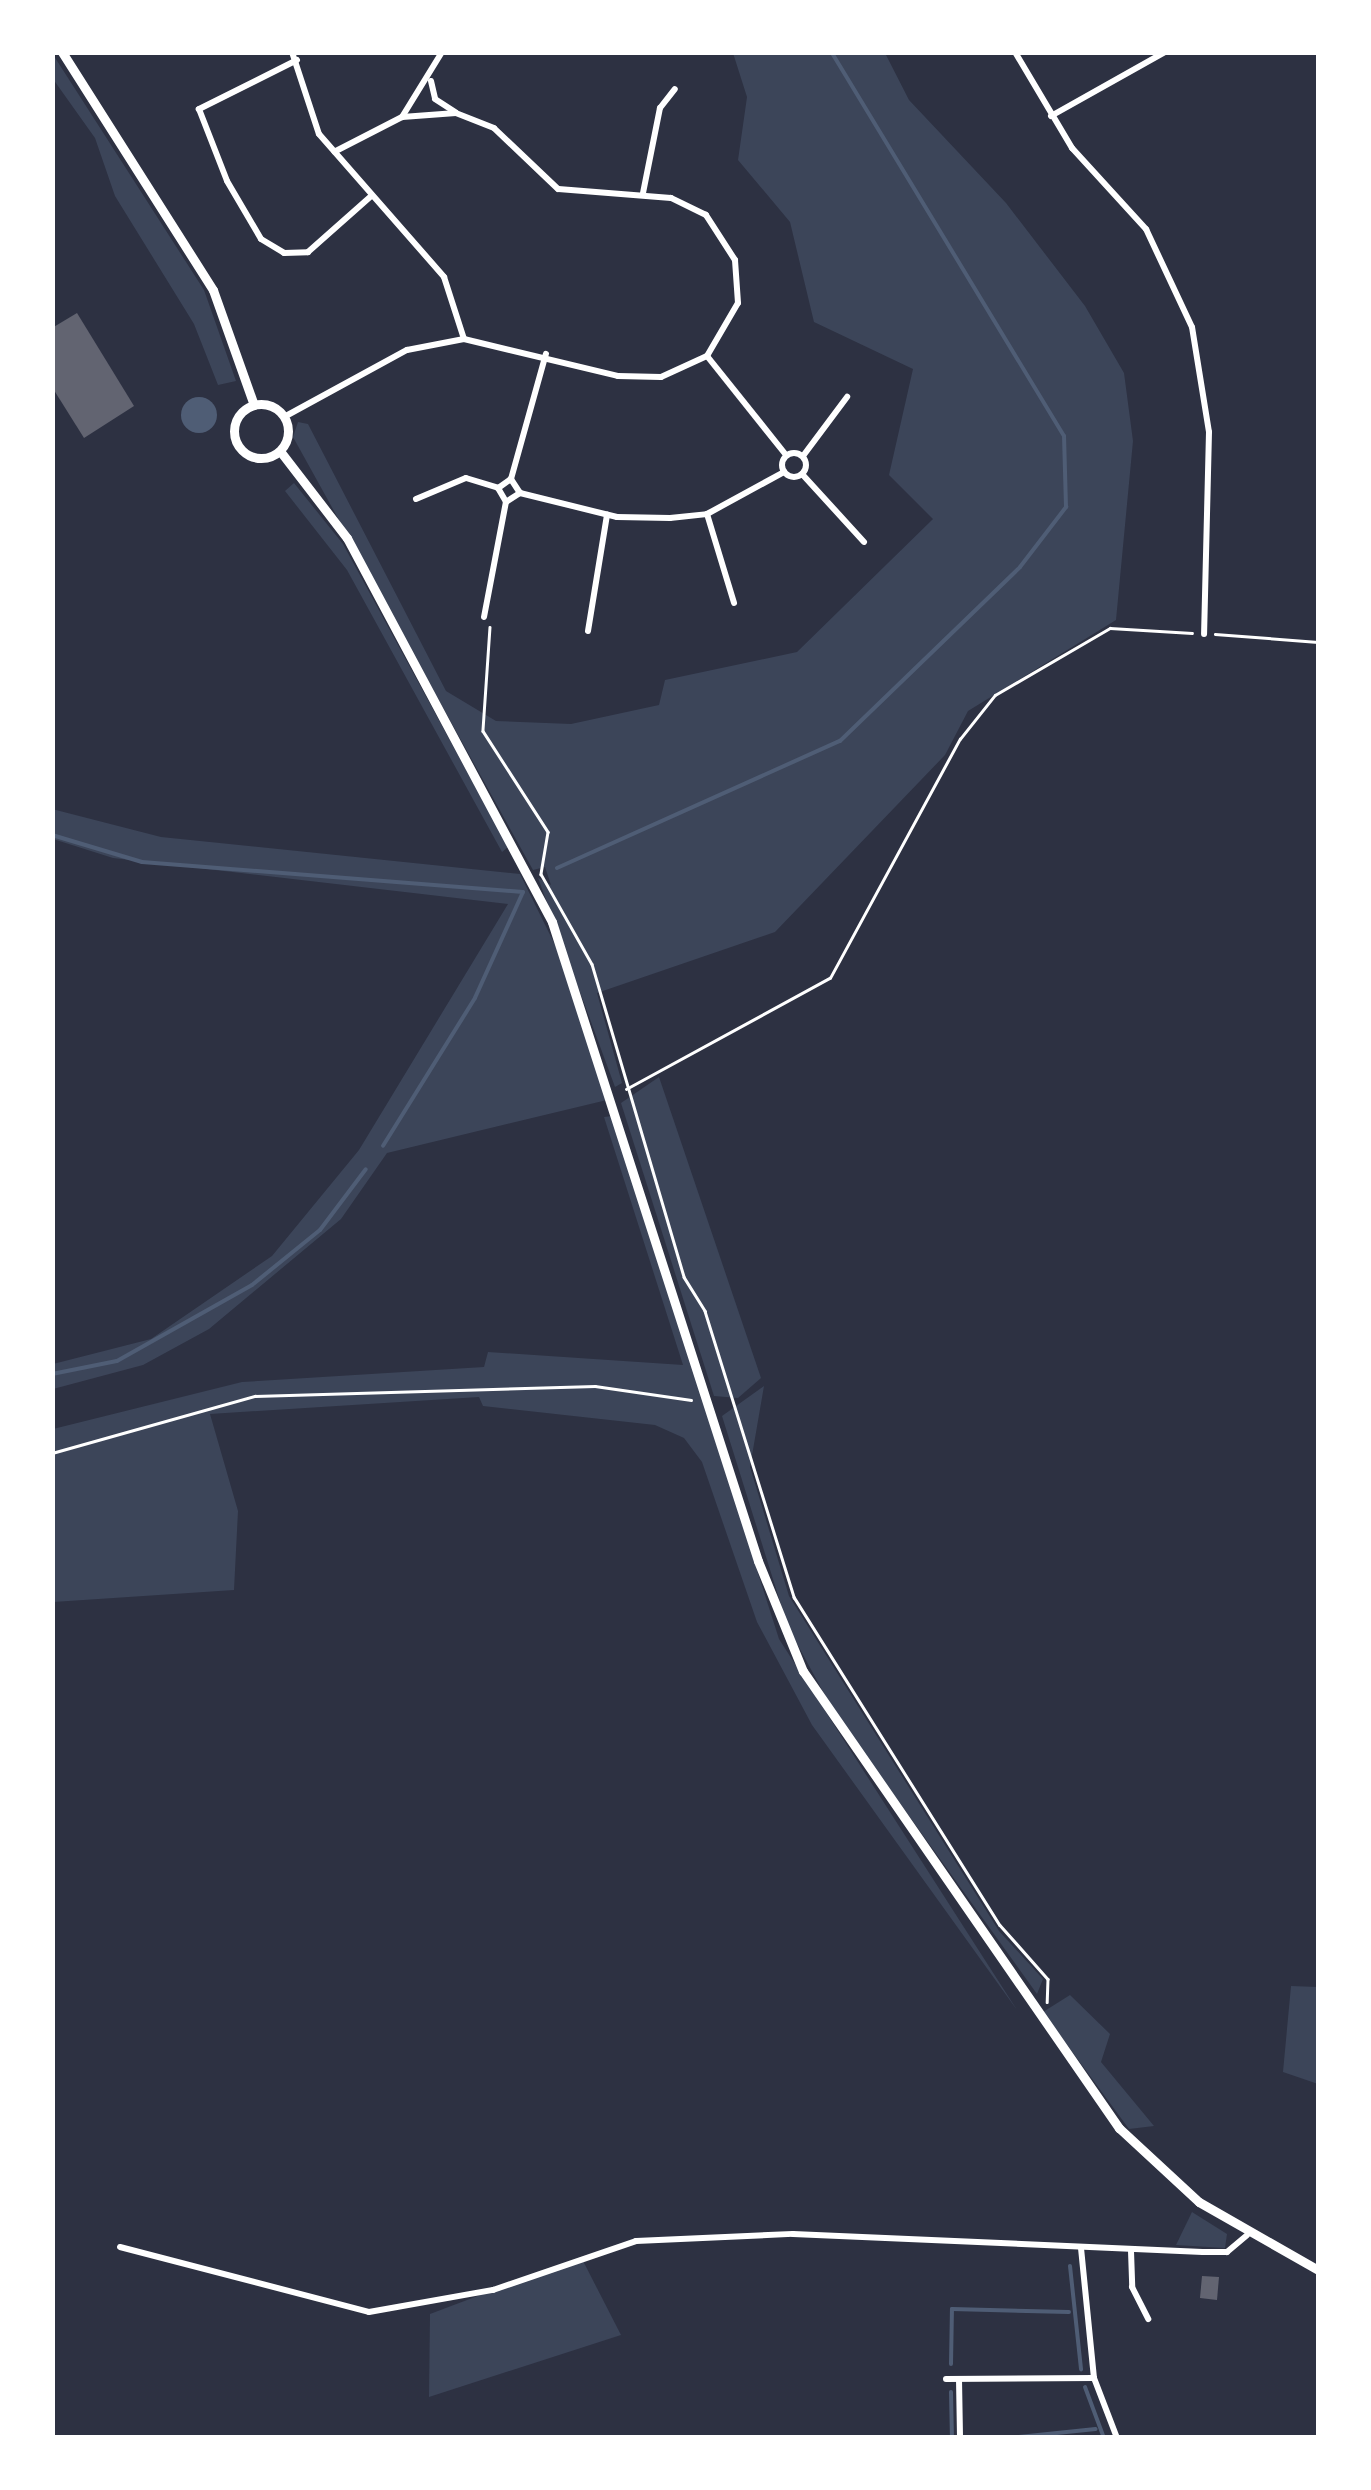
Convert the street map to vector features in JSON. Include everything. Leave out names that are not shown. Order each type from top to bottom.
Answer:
[{"type":"street","points":[[62,52],[213,290],[254,405]]},
{"type":"street","points":[[334,152],[402,116],[431,81],[442,52]]},
{"type":"street","points":[[1015,52],[1052,116],[1146,230],[1192,326],[1209,432],[1204,634]]},
{"type":"street","points":[[1052,116],[1165,52]]},
{"type":"street","points":[[370,197],[308,252],[284,253],[262,239],[232,190],[199,109],[295,56],[319,134],[370,197],[444,276],[464,338]]},
{"type":"street","points":[[254,405],[284,416],[406,350],[464,338],[546,354],[639,379],[707,356],[738,303],[735,260],[706,216],[643,193],[558,189],[503,134],[435,99],[431,81]]},
{"type":"street","points":[[643,193],[660,108],[675,89]]},
{"type":"street","points":[[402,116],[456,113]]},
{"type":"street","points":[[498,488],[511,479],[546,354]]},
{"type":"street","points":[[707,356],[786,456],[784,472]]},
{"type":"street","points":[[802,474],[802,456],[846,397]]},
{"type":"street","points":[[254,405],[235,423],[239,447],[258,458],[280,451]]},
{"type":"street","points":[[284,416],[280,451],[347,538],[552,922],[777,1616],[854,1752],[1119,2128],[1247,2234],[1318,2270]]},
{"type":"street","points":[[786,456],[802,456]]},
{"type":"street","points":[[511,479],[520,493],[607,515],[707,514],[784,472],[802,474],[864,542]]},
{"type":"street","points":[[416,499],[455,478],[498,488],[506,502],[484,617]]},
{"type":"street","points":[[506,502],[520,493]]},
{"type":"street","points":[[707,514],[734,603]]},
{"type":"street","points":[[588,631],[607,515]]},
{"type":"street","points":[[120,2247],[369,2312],[493,2290],[636,2240],[793,2234],[1226,2252],[1247,2234]]},
{"type":"street","points":[[1081,2248],[1094,2378],[1116,2438]]},
{"type":"street","points":[[1132,2251],[1132,2287],[1148,2320]]},
{"type":"street","points":[[946,2379],[1094,2378]]},
{"type":"street","points":[[959,2379],[960,2438]]},
{"type":"path","points":[[484,617],[491,628],[483,732],[548,832],[541,874],[579,932],[626,1089],[794,1597],[1000,1925],[1048,1979],[1051,2000]]},
{"type":"path","points":[[626,1089],[830,978],[960,739],[995,695],[1110,628],[1318,642]]},
{"type":"path","points":[[52,1453],[177,1411],[274,1395],[595,1386],[710,1402]]},
{"type":"shaded area","points":[[52,53],[204,290],[236,381],[218,385],[194,324],[115,196],[95,138],[53,79]]},
{"type":"shaded area","points":[[733,53],[885,53],[909,100],[1006,203],[1085,306],[1124,373],[1133,441],[1116,620],[968,711],[945,755],[775,932],[597,993],[622,1083],[615,1087],[538,878],[551,885],[545,867],[533,870],[293,437],[298,422],[308,424],[446,691],[496,721],[571,724],[659,705],[665,680],[797,652],[933,519],[889,475],[913,369],[814,322],[790,222],[738,160],[747,97]]},
{"type":"shaded area","points":[[199,397],[212,402],[217,415],[212,428],[199,433],[186,428],[181,415],[186,402]]},
{"type":"shaded area","points":[[294,483],[343,544],[508,847],[502,852],[347,570],[285,491]]},
{"type":"shaded area","points":[[52,809],[161,837],[520,874],[559,953],[607,1100],[387,1153],[341,1219],[209,1329],[143,1365],[53,1389],[53,1364],[151,1339],[272,1256],[359,1150],[508,904],[113,858],[53,839]]},
{"type":"shaded area","points":[[659,1077],[761,1378],[738,1398],[714,1396],[621,1103]]},
{"type":"shaded area","points":[[612,1116],[779,1639],[1017,2010],[812,1725],[757,1622],[702,1462],[684,1438],[655,1425],[483,1406],[479,1397],[210,1414],[238,1511],[234,1590],[53,1602],[53,1429],[242,1382],[484,1367],[488,1352],[683,1365],[604,1117]]},
{"type":"shaded area","points":[[764,1386],[750,1467],[789,1596],[999,1931],[1043,1979],[1037,1994],[833,1710],[788,1627],[722,1416]]},
{"type":"shaded area","points":[[1291,1986],[1318,1987],[1318,2084],[1283,2072]]},
{"type":"shaded area","points":[[1070,1995],[1110,2034],[1101,2062],[1154,2126],[1129,2129],[1043,2012]]},
{"type":"shaded area","points":[[1192,2212],[1227,2234],[1225,2248],[1176,2245]]},
{"type":"shaded area","points":[[581,2257],[621,2335],[429,2397],[430,2314]]},
{"type":"building","points":[[77,313],[134,406],[84,438],[52,387],[52,328]]},
{"type":"building","points":[[1202,2276],[1219,2277],[1217,2300],[1200,2298]]},
{"type":"waterway","points":[[557,868],[840,741],[1020,567],[1066,507],[1064,436],[831,52]]},
{"type":"waterway","points":[[52,835],[142,862],[523,892],[475,998],[383,1146]]},
{"type":"waterway","points":[[52,1374],[117,1361],[252,1285],[320,1230],[366,1169]]},
{"type":"waterway","points":[[1070,2266],[1081,2369]]},
{"type":"waterway","points":[[951,2364],[952,2309],[1069,2312]]},
{"type":"waterway","points":[[1085,2387],[1104,2438]]},
{"type":"waterway","points":[[951,2392],[952,2438]]},
{"type":"waterway","points":[[1009,2438],[1096,2429]]}]
